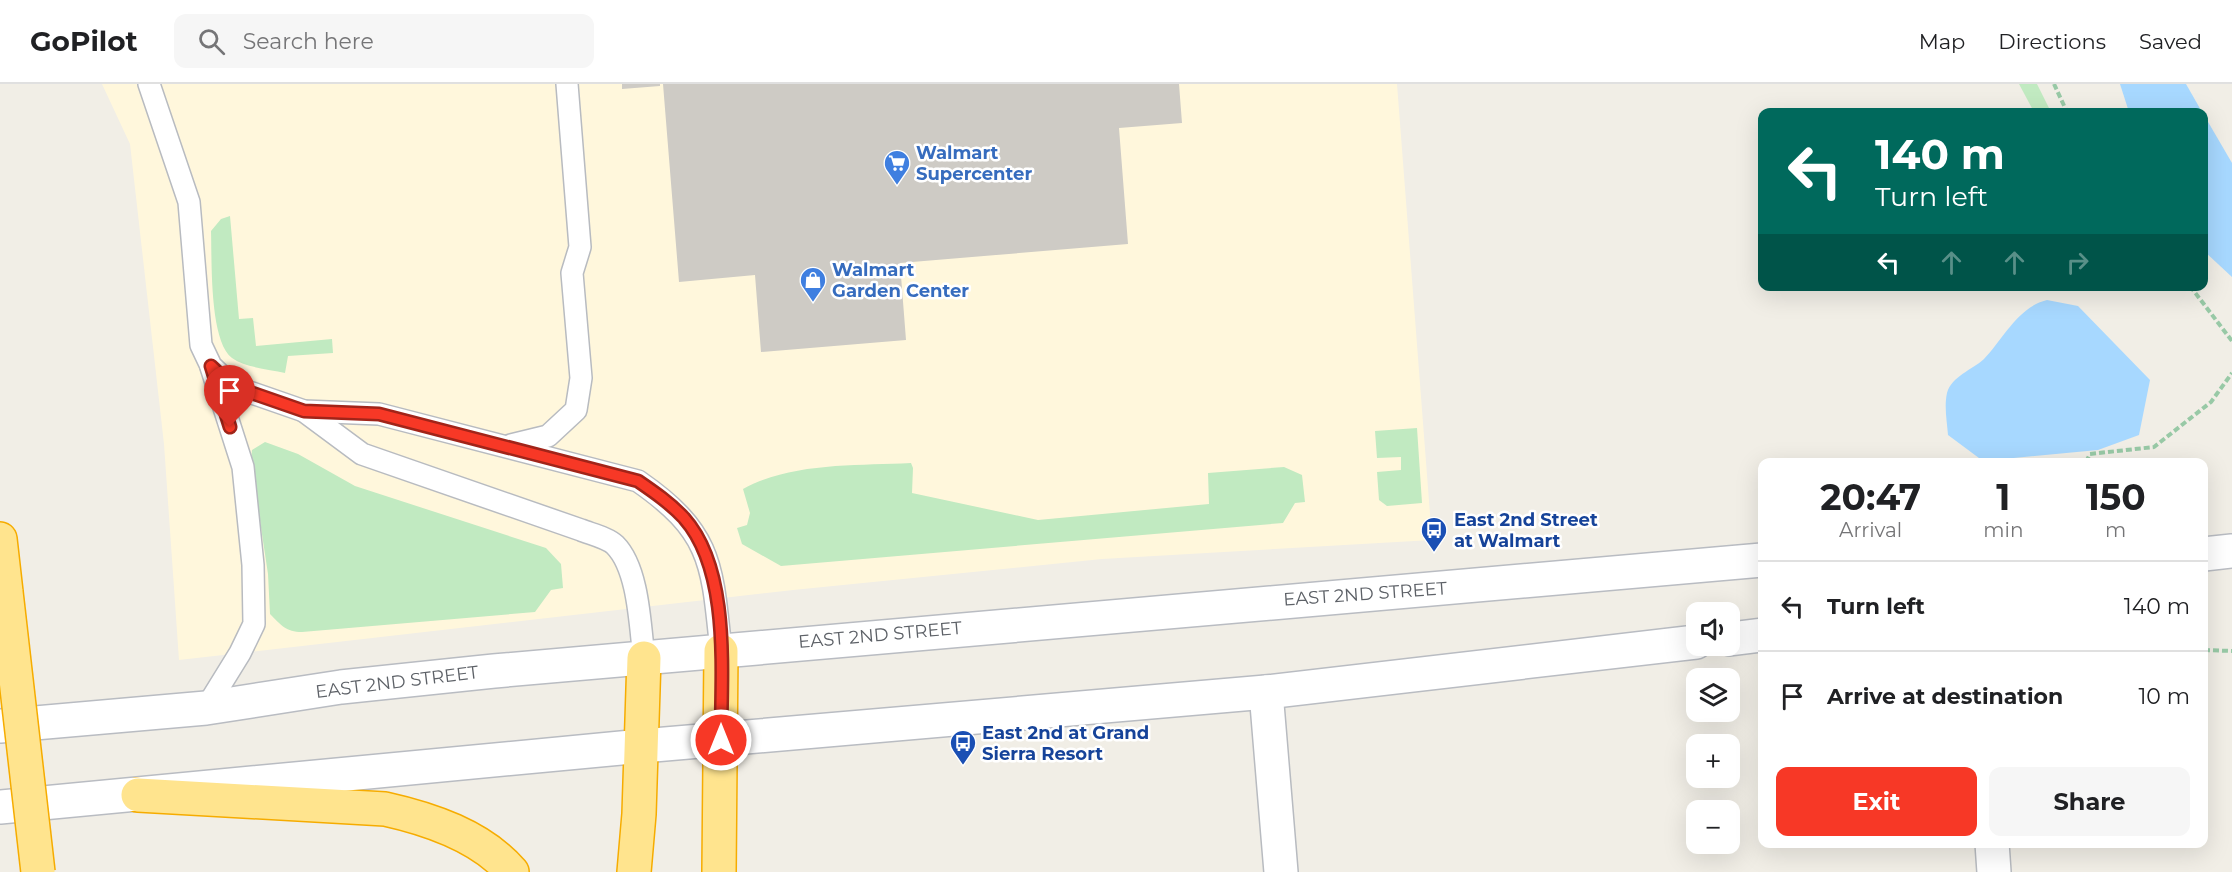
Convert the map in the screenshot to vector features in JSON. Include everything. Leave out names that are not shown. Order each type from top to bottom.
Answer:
[{"type":"highway","points":[[0,539],[38,872]]},
{"type":"highway","points":[[719,872],[721,651]]},
{"type":"highway","points":[[634,872],[642,746],[644,658]]},
{"type":"highway","points":[[138,795],[386,809],[416,816],[455,831],[487,850],[512,872]]},
{"type":"main road","points":[[2208,554],[2232,551]]},
{"type":"main road","name":"EAST 2ND STREET","points":[[0,726],[206,708],[341,687],[644,658],[1348,595],[1512,584],[1758,560]]},
{"type":"main road","points":[[1740,638],[1758,636]]},
{"type":"main road","points":[[0,807],[642,746],[1266,692],[1686,643]]},
{"type":"main road","points":[[1266,692],[1281,872]]},
{"type":"main road","points":[[1992,848],[1994,872]]},
{"type":"lane","points":[[148,84],[189,202],[201,345],[211,366],[243,467],[253,565],[254,624],[240,653],[206,708]]},
{"type":"lane","points":[[507,446],[548,436],[576,410],[581,378],[572,273],[580,247],[567,84]]},
{"type":"lane","points":[[211,366],[232,386],[304,411],[379,414],[638,481],[665,500],[685,519],[704,549],[713,580],[721,651]]},
{"type":"lane","points":[[304,411],[362,454],[581,530],[615,545],[628,567],[636,593],[644,658]]},
{"type":"path","points":[[2054,84],[2065,108]]},
{"type":"path","points":[[2194,291],[2232,341]]},
{"type":"path","points":[[2088,458],[2090,454],[2154,447],[2211,402],[2232,373]]},
{"type":"path","points":[[2208,651],[2223,653],[2232,651]]},
{"type":"shaded area","points":[[102,84],[1397,84],[1432,540],[1102,559],[793,590],[179,660],[164,444],[130,144]]},
{"type":"green space","points":[[2019,84],[2037,84],[2049,108],[2032,108]]},
{"type":"green space","points":[[230,216],[239,319],[253,318],[256,346],[332,339],[333,353],[288,356],[285,373],[244,364],[232,358],[225,349],[219,335],[213,299],[211,231],[221,219]]},
{"type":"green space","points":[[1417,428],[1422,503],[1387,506],[1379,500],[1377,472],[1401,470],[1401,457],[1377,458],[1375,431]]},
{"type":"green space","points":[[265,442],[298,454],[355,486],[546,548],[561,564],[563,588],[551,590],[535,612],[302,632],[288,629],[270,614],[268,574],[251,461],[252,450]]},
{"type":"green space","points":[[911,463],[913,468],[912,493],[1038,520],[1209,504],[1208,473],[1284,467],[1302,475],[1305,502],[1295,503],[1283,523],[781,566],[742,544],[737,528],[747,525],[750,513],[743,489],[762,480],[803,470],[846,465]]},
{"type":"water","points":[[2120,84],[2186,84],[2200,108],[2128,108]]},
{"type":"water","points":[[2208,122],[2232,163],[2232,277],[2208,255]]},
{"type":"water","points":[[2047,300],[2078,306],[2150,380],[2139,435],[2098,450],[2014,458],[1979,458],[1948,435],[1946,398],[1953,382],[1984,359],[2019,316]]},
{"type":"building","points":[[622,84],[660,84],[660,86],[622,89]]},
{"type":"building","name":"Walmart Supercenter","points":[[663,84],[1179,84],[1182,123],[1119,128],[1128,244],[900,263],[906,340],[761,352],[755,275],[679,282]]},
{"type":"place","name":"Walmart Supercenter","points":[[897,186]]},
{"type":"place","name":"Walmart Garden Center","points":[[813,303]]},
{"type":"place","name":"East 2nd Street at Walmart","points":[[1434,553]]},
{"type":"place","name":"East 2nd at Grand Sierra Resort","points":[[963,766]]},
{"type":"route","points":[[230,427],[211,366],[232,386],[304,411],[379,414],[638,481],[665,500],[685,519],[704,549],[713,580],[721,651],[721,740]]}]
